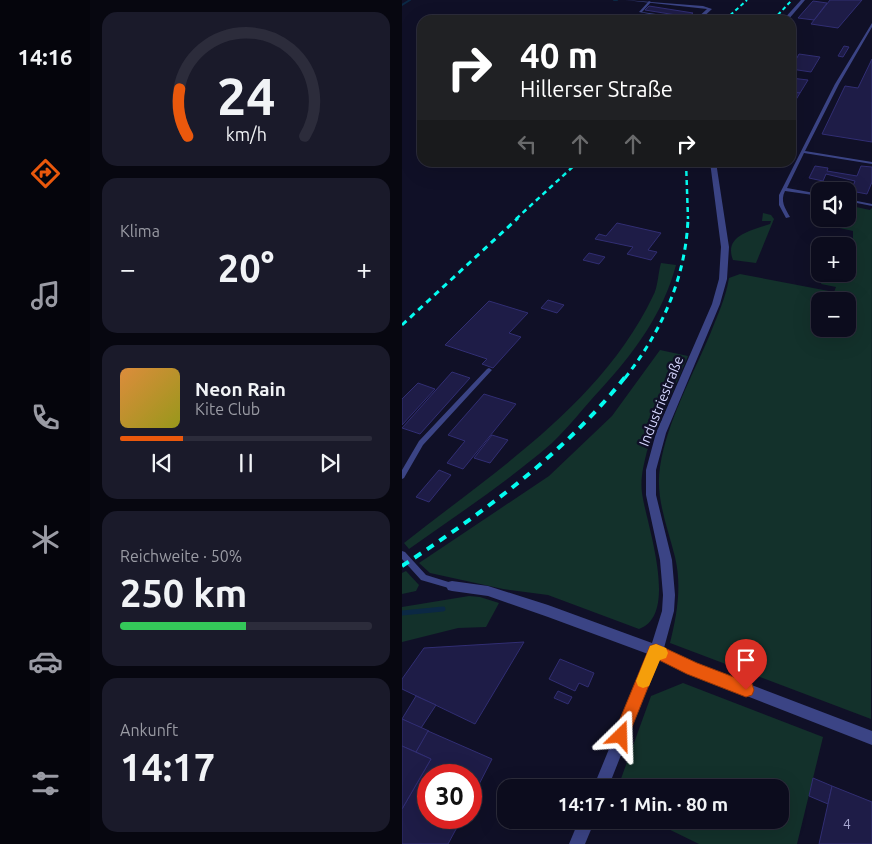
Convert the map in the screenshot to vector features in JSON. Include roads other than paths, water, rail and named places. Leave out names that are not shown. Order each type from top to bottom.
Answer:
[{"type":"street","points":[[627,0],[710,9],[703,15]]},
{"type":"street","points":[[790,15],[803,0]]},
{"type":"street","name":"Industriestraße","points":[[604,779],[656,651],[664,626],[669,595],[666,560],[651,495],[651,470],[661,433],[716,304],[723,279],[725,247],[714,167]]},
{"type":"street","points":[[452,586],[500,594],[656,651],[693,669],[872,738]]},
{"type":"street","points":[[577,844],[583,829]]},
{"type":"lane","points":[[650,2],[640,12],[656,15]]},
{"type":"lane","points":[[796,166],[837,84],[872,22]]},
{"type":"lane","points":[[803,152],[872,164]]},
{"type":"lane","points":[[788,217],[780,205],[781,195],[795,167]]},
{"type":"lane","points":[[784,189],[811,194]]},
{"type":"lane","points":[[856,202],[872,205]]},
{"type":"lane","points":[[402,476],[421,443],[489,370]]},
{"type":"lane","points":[[402,554],[424,578],[452,586]]},
{"type":"waterway","points":[[402,5],[410,0]]},
{"type":"waterway","points":[[402,613],[443,609]]},
{"type":"railway","points":[[730,15],[747,0]]},
{"type":"railway","points":[[778,15],[792,0]]},
{"type":"railway","points":[[516,219],[573,167]]},
{"type":"railway","points":[[686,167],[688,218]]},
{"type":"railway","points":[[402,325],[518,218]]},
{"type":"railway","points":[[625,378],[650,341],[670,303],[683,261],[688,218]]},
{"type":"railway","points":[[402,566],[493,503],[522,480],[576,431],[626,376]]}]
